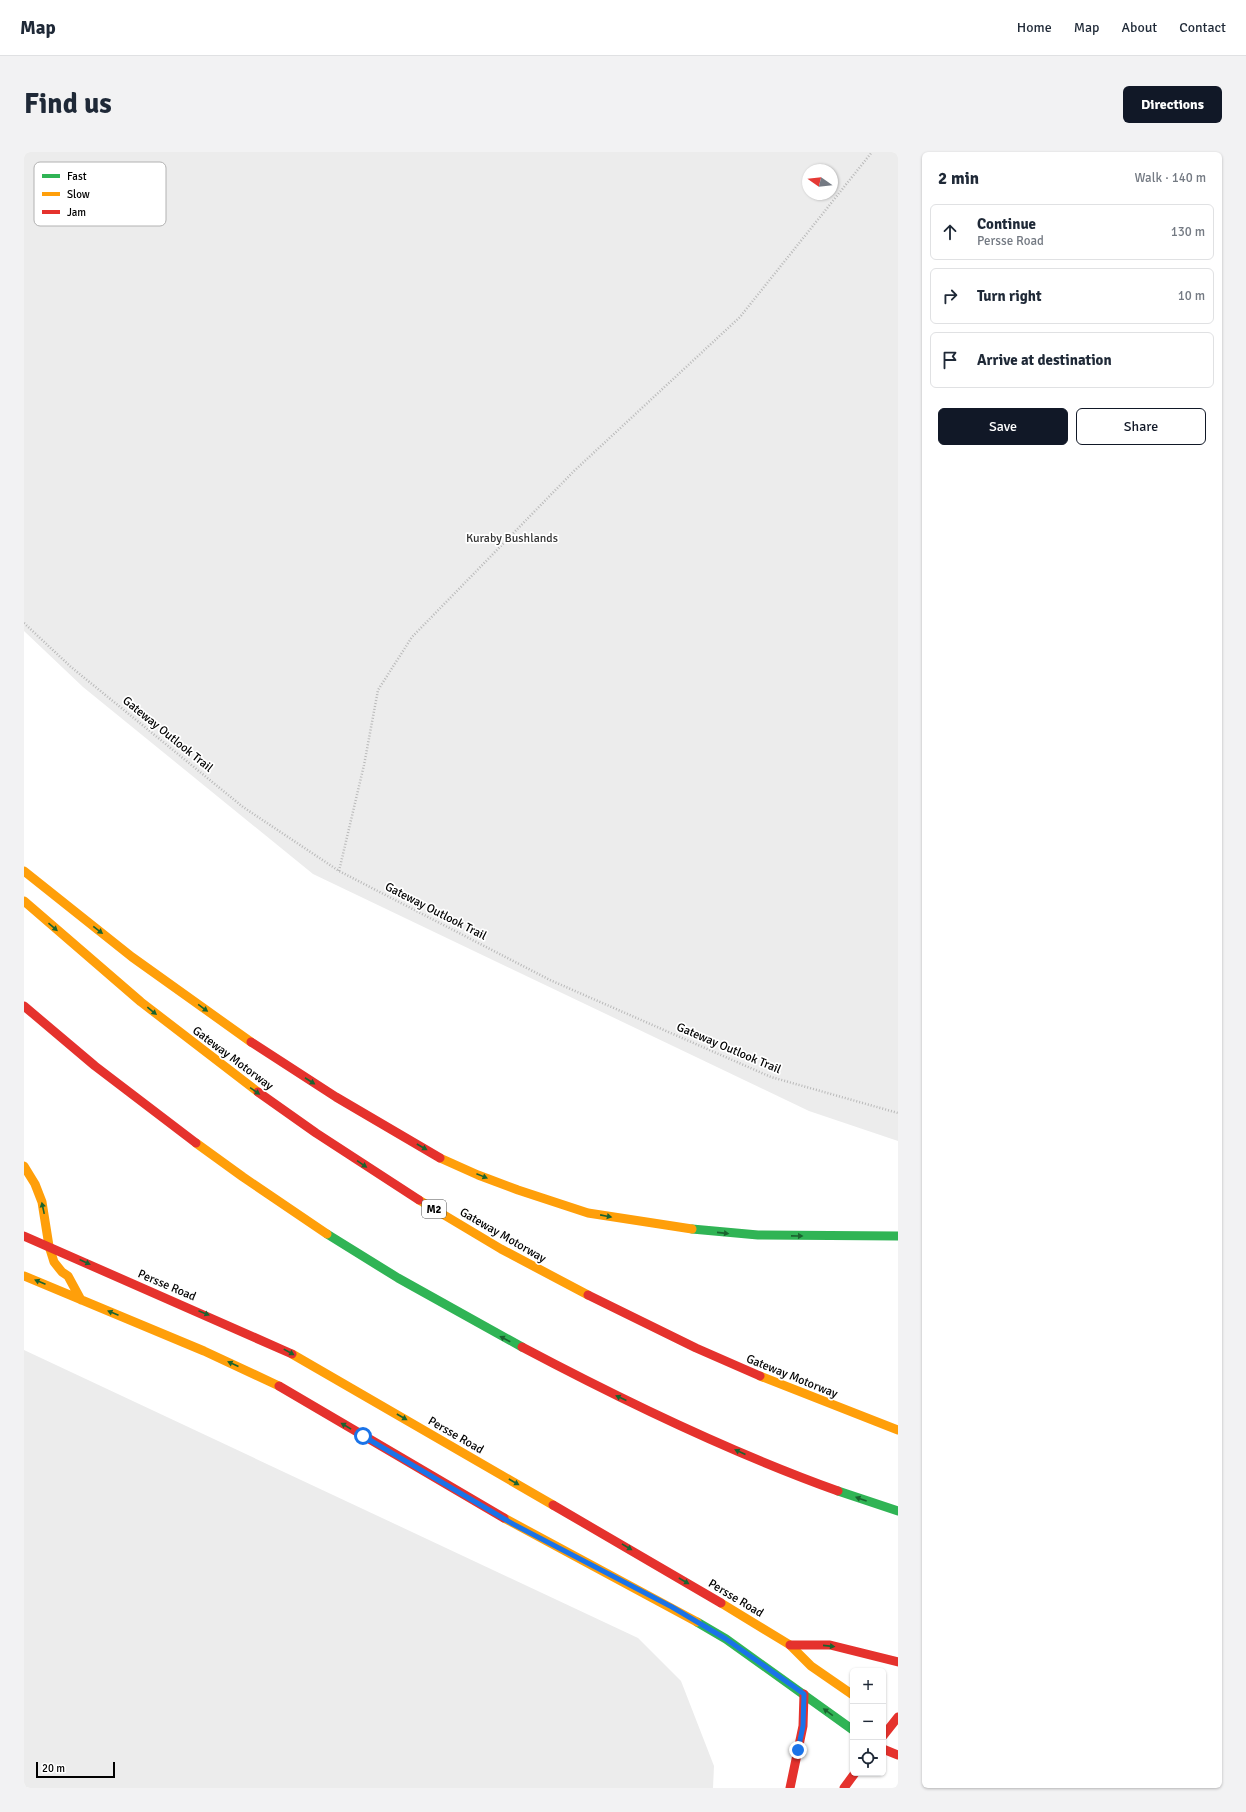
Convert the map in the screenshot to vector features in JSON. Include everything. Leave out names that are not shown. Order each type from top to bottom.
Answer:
[{"type":"main road","points":[[24,871],[132,957],[238,1033],[370,1118],[446,1161],[478,1175],[582,1211],[640,1222],[724,1233],[758,1235],[898,1236]]},
{"type":"main road","name":"Gateway Motorway","points":[[24,901],[114,980],[241,1081],[378,1175],[453,1221],[623,1314],[730,1364],[809,1397],[898,1430]]},
{"type":"main road","points":[[24,1006],[162,1120],[230,1169],[372,1262],[464,1317],[574,1376],[688,1429],[774,1467],[898,1511]]},
{"type":"main road","points":[[24,1166],[35,1184],[42,1202],[49,1246],[57,1266],[68,1276],[82,1300]]},
{"type":"main road","name":"Persse Road","points":[[24,1236],[285,1350],[598,1530],[790,1645],[811,1666],[850,1693]]},
{"type":"main road","points":[[24,1276],[204,1351],[275,1384],[513,1524],[672,1607],[726,1639],[850,1728]]},
{"type":"main road","points":[[790,1645],[830,1645],[898,1662]]},
{"type":"main road","points":[[790,1788],[803,1726],[804,1694]]},
{"type":"main road","points":[[886,1732],[894,1721]]},
{"type":"main road","points":[[886,1750],[898,1755]]},
{"type":"main road","points":[[844,1788],[853,1776]]},
{"type":"path","points":[[339,871],[364,765],[378,690],[412,637],[574,471],[740,317],[872,152]]},
{"type":"path","name":"Gateway Outlook Trail","points":[[24,623],[71,667],[243,807],[339,871],[550,980],[771,1077],[898,1113]]},
{"type":"green space","name":"Kuraby Bushlands","points":[[24,152],[898,152],[898,1141],[809,1111],[313,874],[83,687],[24,631]]},
{"type":"green space","points":[[24,1350],[638,1638],[681,1681],[714,1766],[713,1788],[24,1788]]},
{"type":"traffic: fast","points":[[692,1229],[758,1235],[898,1236]]},
{"type":"traffic: fast","points":[[327,1234],[398,1278],[522,1347]]},
{"type":"traffic: fast","points":[[838,1491],[898,1511]]},
{"type":"traffic: fast","points":[[697,1622],[726,1639],[850,1728]]},
{"type":"traffic: slow","points":[[24,871],[132,957],[251,1042]]},
{"type":"traffic: slow","points":[[24,901],[141,1002],[258,1092]]},
{"type":"traffic: slow","points":[[196,1143],[327,1234]]},
{"type":"traffic: slow","points":[[440,1158],[478,1175],[518,1190],[588,1213],[692,1229]]},
{"type":"traffic: slow","points":[[24,1166],[35,1184],[42,1202],[49,1246],[54,1262],[62,1272],[68,1276],[81,1300]]},
{"type":"traffic: slow","points":[[419,1200],[501,1249],[588,1295]]},
{"type":"traffic: slow","points":[[24,1276],[204,1351],[279,1386]]},
{"type":"traffic: slow","points":[[292,1354],[553,1505]]},
{"type":"traffic: slow","points":[[760,1376],[898,1430]]},
{"type":"traffic: slow","points":[[504,1518],[697,1622]]},
{"type":"traffic: slow","points":[[721,1603],[790,1645],[811,1666],[850,1693]]},
{"type":"traffic: jam","points":[[24,1006],[95,1066],[196,1143]]},
{"type":"traffic: jam","points":[[251,1042],[336,1097],[440,1158]]},
{"type":"traffic: jam","points":[[258,1092],[316,1133],[419,1200]]},
{"type":"traffic: jam","points":[[24,1236],[292,1354]]},
{"type":"traffic: jam","points":[[588,1295],[696,1348],[760,1376]]},
{"type":"traffic: jam","points":[[522,1347],[677,1425],[757,1460],[838,1491]]},
{"type":"traffic: jam","points":[[279,1386],[504,1518]]},
{"type":"traffic: jam","points":[[553,1505],[721,1603]]},
{"type":"traffic: jam","points":[[790,1645],[830,1645],[898,1662]]},
{"type":"traffic: jam","points":[[790,1788],[803,1726],[804,1694]]},
{"type":"traffic: jam","points":[[886,1732],[898,1717]]},
{"type":"traffic: jam","points":[[886,1750],[898,1755]]},
{"type":"traffic: jam","points":[[844,1788],[853,1776]]},
{"type":"route","points":[[363,1436],[513,1524],[608,1572],[672,1607],[726,1639],[804,1694],[803,1726],[798,1750]]}]
